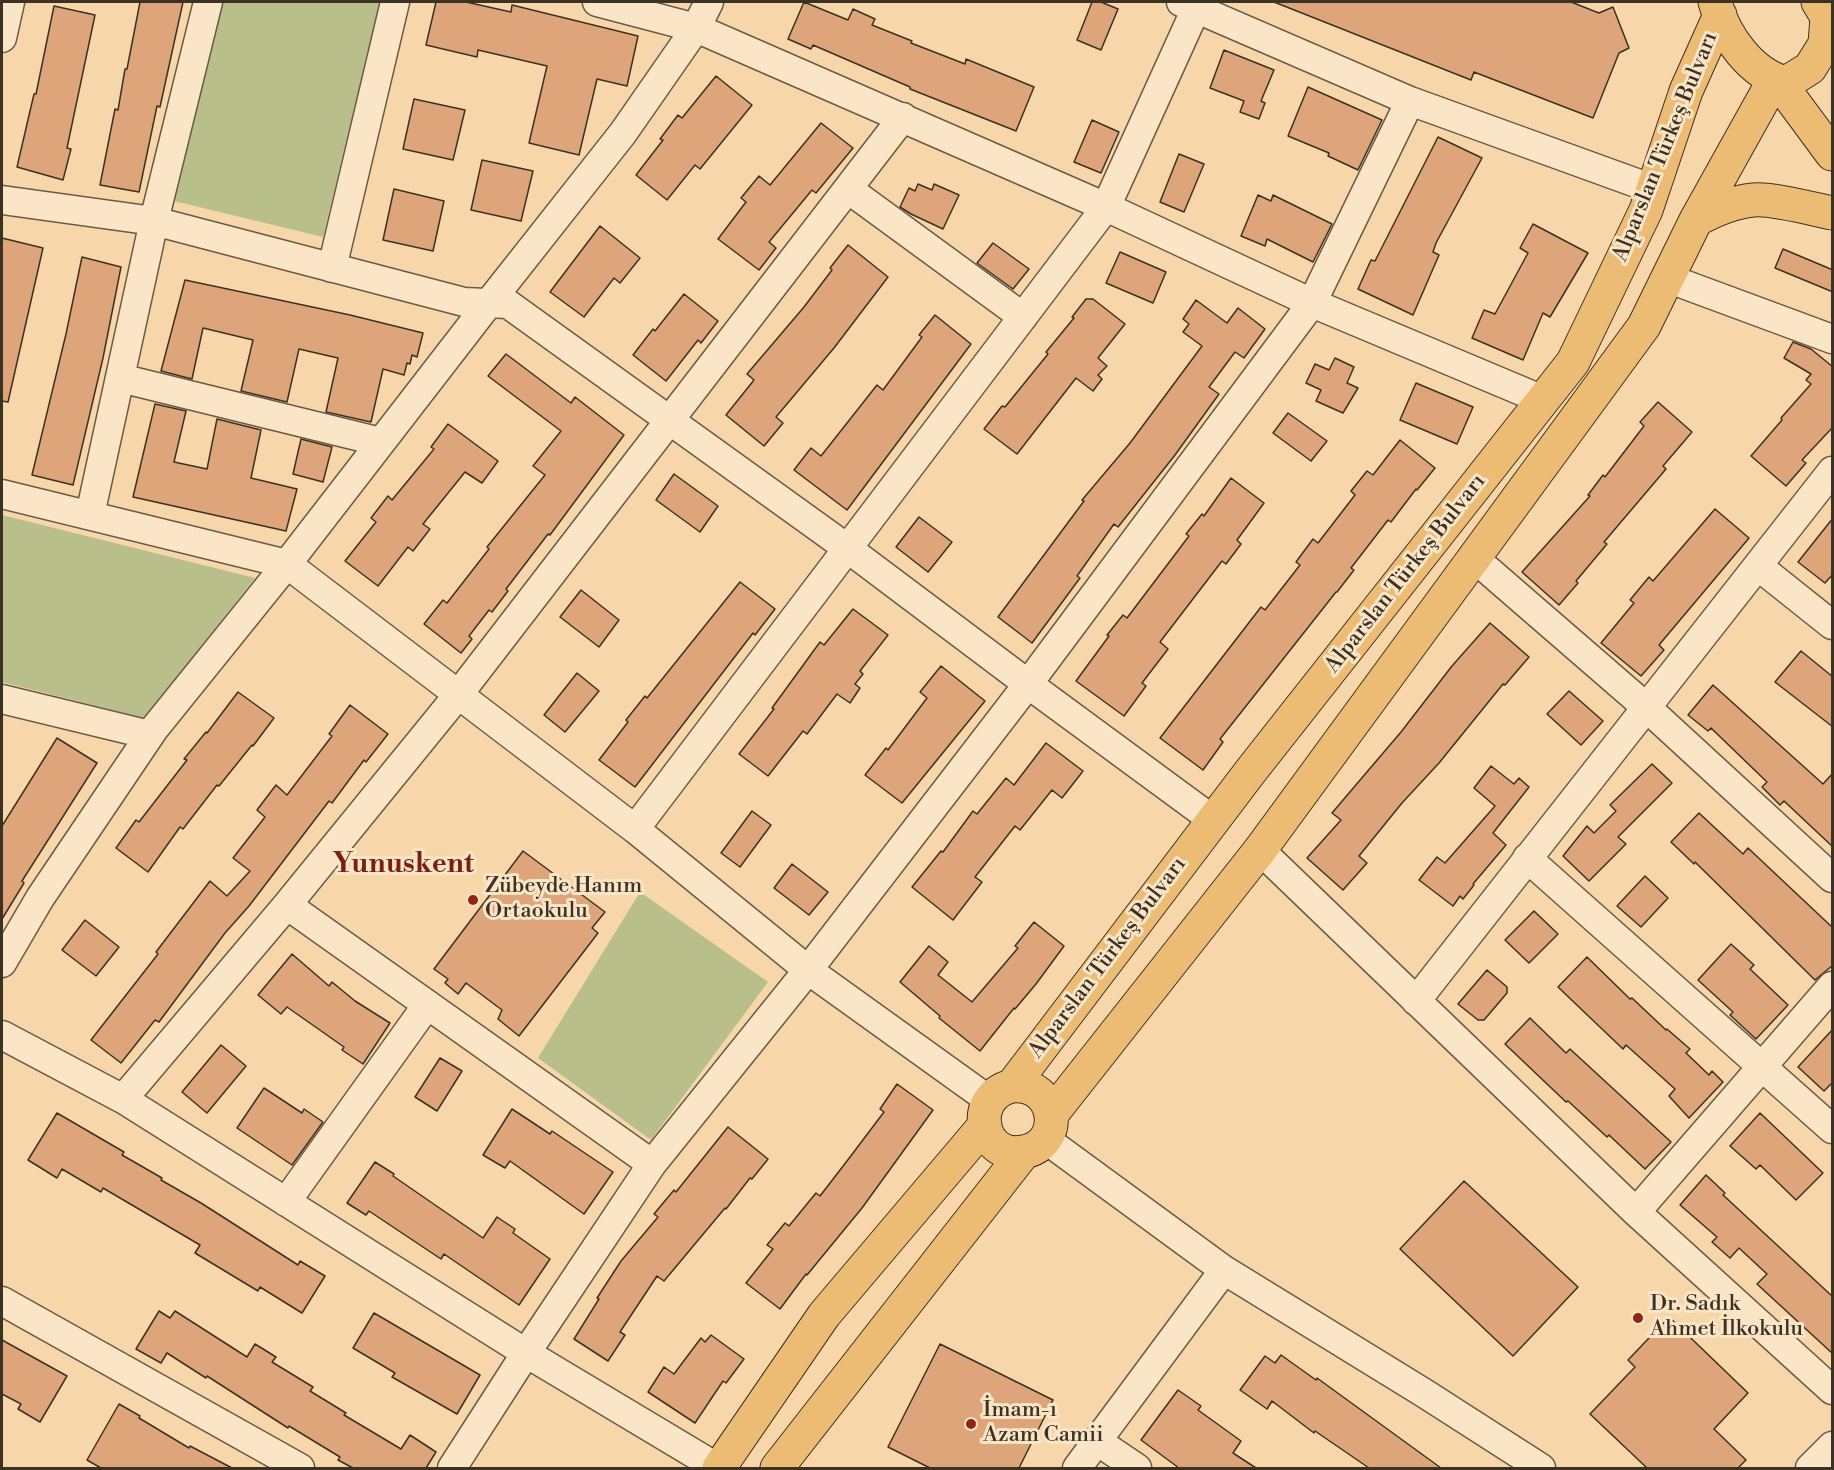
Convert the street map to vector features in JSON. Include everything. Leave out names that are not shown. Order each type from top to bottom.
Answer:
[{"type":"main road","points":[[1715,6],[1734,44],[1751,63],[1776,80],[1786,83],[1810,68],[1825,44],[1827,22]]},
{"type":"main road","name":"Alparslan Türkeş Bulvarı","points":[[718,1468],[824,1315],[995,1104],[1573,362],[1646,210],[1715,6]]},
{"type":"main road","points":[[1776,80],[1833,154]]},
{"type":"main road","name":"Alparslan Türkeş Bulvarı","points":[[777,1468],[1040,1135],[1260,849],[1644,326],[1696,220],[1776,80]]},
{"type":"main road","points":[[1696,220],[1722,208],[1756,199],[1833,213]]},
{"type":"main road","name":"Alparslan Türkeş Bulvarı","points":[[995,1104],[1023,1085],[1042,1095],[1048,1105],[1040,1135]]},
{"type":"main road","points":[[995,1104],[988,1136],[995,1145],[1004,1150],[1040,1135]]},
{"type":"street","points":[[2,38],[10,2]]},
{"type":"street","points":[[90,516],[154,221],[208,2]]},
{"type":"street","points":[[332,268],[395,2]]},
{"type":"street","points":[[597,2],[696,28],[1106,207],[1312,303],[1543,400]]},
{"type":"street","points":[[2,963],[40,898],[150,735],[287,564],[623,133],[696,28],[709,2]]},
{"type":"street","points":[[635,829],[1106,207],[1192,4],[1410,101],[1653,189]]},
{"type":"street","points":[[452,1468],[652,1164],[808,970],[1028,684],[1312,303],[1410,101]]},
{"type":"street","points":[[123,1099],[287,905],[458,695],[903,117]]},
{"type":"street","points":[[848,189],[1023,317]]},
{"type":"street","points":[[2,200],[154,221],[464,302],[508,303],[847,548],[1214,820]]},
{"type":"street","points":[[1667,278],[1833,339]]},
{"type":"street","points":[[120,378],[381,442]]},
{"type":"street","points":[[1416,1001],[1833,471]]},
{"type":"street","points":[[2,494],[287,564],[635,829],[808,970],[995,1104]]},
{"type":"street","points":[[1474,558],[1646,707],[1833,878]]},
{"type":"street","points":[[1758,566],[1833,625]]},
{"type":"street","points":[[2,699],[150,735]]},
{"type":"street","points":[[1260,849],[1636,1212],[1833,1390]]},
{"type":"street","points":[[1527,858],[1833,1129]]},
{"type":"street","points":[[287,905],[652,1164]]},
{"type":"street","points":[[1636,1212],[1762,1065],[1833,987]]},
{"type":"street","points":[[286,1202],[427,1005]]},
{"type":"street","points":[[2,1035],[123,1099],[526,1353],[718,1468]]},
{"type":"street","points":[[1040,1135],[1224,1270],[1540,1468]]},
{"type":"street","points":[[1077,1468],[1224,1270]]},
{"type":"street","points":[[2,1301],[300,1468]]},
{"type":"street","points":[[1424,1394],[1520,1468]]},
{"type":"street","points":[[1097,1441],[1137,1468]]},
{"type":"street","points":[[1810,1468],[1833,1446]]},
{"type":"green space","points":[[223,2],[380,2],[323,237],[174,201]]},
{"type":"green space","points":[[2,515],[255,578],[144,718],[2,682]]},
{"type":"green space","points":[[640,892],[768,982],[651,1140],[538,1058]]},
{"type":"building","points":[[140,2],[183,2],[160,107],[157,106],[139,192],[100,185]]},
{"type":"building","points":[[436,2],[466,2],[511,12],[512,5],[638,36],[627,86],[597,79],[579,155],[529,143],[547,66],[478,50],[477,57],[426,45]]},
{"type":"building","points":[[804,2],[848,20],[853,9],[875,19],[872,25],[912,41],[911,43],[965,64],[966,59],[1034,87],[1016,131],[910,89],[910,87],[813,45],[811,49],[788,39]]},
{"type":"building","points":[[1092,2],[1101,2],[1118,9],[1101,50],[1077,40]]},
{"type":"building","points":[[1274,2],[1571,2],[1599,13],[1613,7],[1629,48],[1619,53],[1593,118],[1474,72],[1471,80]]},
{"type":"building","points":[[54,6],[95,15],[67,148],[71,149],[63,180],[17,167],[34,94],[36,94]]},
{"type":"building","points":[[1224,50],[1274,70],[1261,101],[1265,103],[1259,119],[1240,112],[1244,101],[1210,88]]},
{"type":"building","points":[[716,76],[752,105],[700,169],[695,165],[667,200],[636,175],[663,140],[660,139],[678,115],[682,118]]},
{"type":"building","points":[[1308,87],[1382,120],[1358,170],[1328,156],[1329,153],[1288,136]]},
{"type":"building","points":[[414,99],[465,110],[453,160],[403,149]]},
{"type":"building","points":[[1092,120],[1119,132],[1101,173],[1074,162]]},
{"type":"building","points":[[821,123],[853,148],[816,193],[812,190],[769,242],[776,248],[759,270],[718,239],[746,202],[741,198],[759,176],[770,185]]},
{"type":"building","points":[[1438,137],[1482,158],[1436,243],[1433,252],[1439,255],[1413,315],[1358,289],[1371,260],[1375,261]]},
{"type":"building","points":[[1179,154],[1204,164],[1184,212],[1160,202]]},
{"type":"building","points":[[482,160],[533,171],[521,221],[471,210]]},
{"type":"building","points":[[918,184],[932,190],[934,184],[959,195],[943,229],[900,207],[909,188],[915,191]]},
{"type":"building","points":[[394,189],[444,201],[433,251],[383,240]]},
{"type":"building","points":[[1258,195],[1271,201],[1273,195],[1332,224],[1313,262],[1267,239],[1265,246],[1241,236]]},
{"type":"building","points":[[1533,224],[1588,253],[1550,317],[1543,313],[1523,360],[1472,338],[1484,310],[1495,314],[1528,253],[1520,248]]},
{"type":"building","points":[[600,226],[640,258],[620,283],[614,278],[584,317],[550,292]]},
{"type":"building","points":[[2,238],[43,248],[8,402],[2,401]]},
{"type":"building","points":[[993,243],[1029,269],[1013,289],[977,263]]},
{"type":"building","points":[[848,245],[888,277],[834,348],[776,417],[783,423],[764,446],[726,415],[754,380],[747,374],[804,307]]},
{"type":"building","points":[[1783,249],[1833,270],[1833,292],[1775,268]]},
{"type":"building","points":[[1120,252],[1166,272],[1153,303],[1106,283]]},
{"type":"building","points":[[82,257],[121,267],[103,358],[73,485],[32,475]]},
{"type":"building","points":[[185,280],[423,333],[417,357],[412,355],[404,375],[383,369],[371,422],[326,412],[338,358],[299,349],[287,402],[241,391],[253,340],[203,328],[192,379],[161,371]]},
{"type":"building","points":[[684,294],[718,321],[701,343],[698,340],[666,381],[633,355]]},
{"type":"building","points":[[1086,299],[1093,299],[1125,324],[1098,358],[1107,366],[1098,375],[1102,379],[1093,391],[1076,378],[1017,454],[984,429],[1048,354],[1046,352],[1074,318],[1072,317]]},
{"type":"building","points":[[1196,300],[1227,323],[1238,308],[1265,329],[1244,358],[1235,352],[1209,387],[1219,394],[1175,455],[1118,527],[1114,524],[1077,576],[1080,578],[1032,643],[998,617],[1084,501],[1082,500],[1130,443],[1202,346],[1183,332],[1189,324],[1183,319]]},
{"type":"building","points":[[935,315],[971,344],[847,510],[794,470],[811,448],[821,456],[877,385],[883,390],[922,337],[919,335]]},
{"type":"building","points":[[1793,342],[1811,349],[1833,367],[1833,427],[1802,460],[1806,463],[1786,486],[1751,456],[1811,384],[1806,380],[1811,374],[1784,358]]},
{"type":"building","points":[[506,354],[571,403],[575,397],[624,435],[550,535],[548,534],[506,589],[508,591],[492,612],[489,610],[469,636],[472,639],[461,653],[424,624],[443,600],[447,603],[489,549],[487,547],[545,475],[533,466],[561,431],[488,376]]},
{"type":"building","points":[[1335,358],[1354,367],[1347,383],[1358,388],[1343,413],[1316,401],[1321,390],[1306,383],[1315,364],[1329,370]]},
{"type":"building","points":[[1416,383],[1473,407],[1457,444],[1400,420]]},
{"type":"building","points":[[1658,402],[1692,432],[1663,466],[1666,469],[1604,542],[1607,544],[1559,605],[1522,572],[1590,496],[1588,495],[1603,475],[1605,477],[1644,426],[1640,422]]},
{"type":"building","points":[[155,404],[186,411],[174,462],[207,469],[217,419],[261,430],[251,478],[297,489],[286,531],[133,497]]},
{"type":"building","points":[[1288,413],[1327,441],[1311,461],[1273,433]]},
{"type":"building","points":[[448,424],[498,461],[482,483],[465,472],[423,524],[430,529],[413,551],[408,547],[378,586],[345,561],[376,522],[371,518],[388,496],[392,500],[434,449],[431,447]]},
{"type":"building","points":[[301,439],[332,447],[323,482],[293,474]]},
{"type":"building","points":[[1400,440],[1435,468],[1391,522],[1388,520],[1351,568],[1354,570],[1220,739],[1223,742],[1203,770],[1160,738],[1261,607],[1265,610],[1300,565],[1296,562],[1313,539],[1318,543],[1355,495],[1351,491],[1367,471],[1373,475]]},
{"type":"building","points":[[674,474],[718,506],[700,532],[656,500]]},
{"type":"building","points":[[1231,478],[1264,503],[1237,540],[1241,544],[1226,564],[1222,561],[1160,642],[1168,649],[1142,683],[1146,686],[1124,716],[1076,681],[1109,636],[1107,635],[1123,615],[1127,618],[1189,536],[1186,534],[1202,514],[1204,516]]},
{"type":"building","points":[[1715,509],[1749,538],[1659,645],[1664,650],[1641,676],[1601,643],[1634,603],[1630,600],[1649,577],[1653,581]]},
{"type":"building","points":[[919,517],[952,542],[928,572],[896,547]]},
{"type":"building","points":[[1833,518],[1833,574],[1825,583],[1798,562]]},
{"type":"building","points":[[740,582],[775,609],[755,635],[753,633],[635,787],[599,760],[645,696],[647,698]]},
{"type":"building","points":[[581,590],[619,620],[599,647],[560,617]]},
{"type":"building","points":[[853,609],[888,635],[860,671],[863,674],[855,684],[860,688],[850,703],[837,694],[807,734],[803,731],[768,776],[739,754],[774,709],[772,708],[820,642],[824,645]]},
{"type":"building","points":[[1490,623],[1529,657],[1505,685],[1503,684],[1359,856],[1367,863],[1343,890],[1307,858],[1341,820],[1332,813]]},
{"type":"building","points":[[1801,651],[1833,677],[1833,727],[1775,682]]},
{"type":"building","points":[[941,666],[985,701],[902,803],[865,775],[886,748],[888,750],[927,698],[920,692]]},
{"type":"building","points":[[577,673],[599,691],[565,732],[544,715]]},
{"type":"building","points":[[1713,685],[1823,784],[1833,773],[1833,847],[1784,801],[1780,805],[1762,787],[1767,782],[1711,728],[1708,731],[1688,715]]},
{"type":"building","points":[[1569,691],[1603,721],[1581,745],[1547,714]]},
{"type":"building","points":[[238,692],[274,718],[183,829],[180,827],[148,872],[116,848],[136,820],[139,822],[187,760],[184,759]]},
{"type":"building","points":[[350,705],[388,734],[366,762],[364,760],[332,803],[329,801],[249,906],[225,933],[159,1022],[155,1020],[121,1063],[91,1040],[158,954],[156,952],[210,881],[227,896],[250,871],[233,858],[265,817],[257,810],[276,785],[287,795],[332,736],[329,734]]},
{"type":"building","points":[[57,738],[97,763],[22,881],[24,883],[2,919],[2,826]]},
{"type":"building","points":[[1046,743],[1083,771],[1062,798],[1052,790],[1020,830],[1015,826],[975,877],[982,882],[953,920],[912,887],[941,851],[943,852],[973,811],[977,814],[1006,778],[1014,785]]},
{"type":"building","points":[[1652,764],[1672,783],[1618,837],[1626,844],[1589,881],[1563,856],[1587,826],[1594,833],[1616,811],[1610,805]]},
{"type":"building","points":[[1491,766],[1514,784],[1519,778],[1529,787],[1493,833],[1506,845],[1463,899],[1460,896],[1453,906],[1419,880],[1437,857],[1445,863],[1495,806],[1474,788]]},
{"type":"building","points":[[752,811],[771,825],[740,867],[721,853]]},
{"type":"building","points":[[1699,813],[1743,854],[1748,848],[1833,928],[1833,965],[1815,980],[1695,862],[1694,864],[1671,842]]},
{"type":"building","points":[[523,851],[605,912],[592,928],[598,933],[519,1036],[498,1019],[502,1010],[466,983],[458,994],[445,983],[448,979],[434,969]]},
{"type":"building","points":[[792,864],[828,892],[809,915],[774,888]]},
{"type":"building","points":[[1645,876],[1668,898],[1641,927],[1617,906]]},
{"type":"building","points":[[1534,911],[1558,934],[1529,963],[1505,940]]},
{"type":"building","points":[[85,920],[119,947],[96,976],[62,950]]},
{"type":"building","points":[[1034,922],[1064,946],[1036,984],[980,1051],[900,982],[929,946],[948,962],[938,975],[972,1002],[1018,948],[1015,946]]},
{"type":"building","points":[[1731,944],[1754,965],[1750,969],[1788,1005],[1756,1039],[1730,1015],[1733,1012],[1698,980]]},
{"type":"building","points":[[292,954],[329,986],[332,982],[355,1001],[390,1023],[363,1064],[342,1050],[344,1047],[287,1007],[281,1014],[258,995]]},
{"type":"building","points":[[1587,957],[1630,999],[1632,998],[1690,1049],[1686,1053],[1709,1075],[1712,1071],[1723,1082],[1689,1118],[1669,1096],[1675,1089],[1626,1045],[1623,1049],[1558,987]]},
{"type":"building","points":[[1487,970],[1507,987],[1507,993],[1484,1020],[1478,1020],[1458,1004]]},
{"type":"building","points":[[1530,1018],[1566,1053],[1570,1049],[1671,1142],[1645,1169],[1609,1135],[1607,1137],[1568,1101],[1566,1102],[1505,1044]]},
{"type":"building","points":[[1833,1029],[1833,1082],[1824,1091],[1798,1067]]},
{"type":"building","points":[[221,1045],[246,1066],[207,1113],[182,1092]]},
{"type":"building","points":[[440,1058],[462,1071],[437,1111],[415,1097]]},
{"type":"building","points":[[897,1084],[933,1110],[862,1208],[806,1274],[780,1309],[746,1283],[773,1249],[767,1245],[785,1223],[789,1226],[816,1193],[820,1196],[847,1161],[884,1112],[880,1109]]},
{"type":"building","points":[[264,1088],[302,1113],[304,1109],[323,1122],[292,1165],[237,1128]]},
{"type":"building","points":[[512,1109],[550,1134],[552,1131],[613,1172],[584,1214],[510,1161],[505,1168],[483,1155]]},
{"type":"building","points":[[57,1113],[124,1152],[122,1155],[298,1265],[300,1261],[325,1276],[302,1313],[260,1287],[258,1291],[195,1253],[200,1245],[103,1188],[101,1192],[62,1169],[57,1178],[28,1160]]},
{"type":"building","points":[[1760,1113],[1823,1173],[1796,1200],[1760,1165],[1756,1169],[1730,1146]]},
{"type":"building","points":[[728,1127],[768,1159],[664,1281],[657,1276],[620,1332],[625,1335],[608,1361],[574,1339],[621,1261],[658,1217],[654,1214],[674,1190],[676,1192]]},
{"type":"building","points":[[375,1162],[483,1238],[497,1217],[515,1229],[513,1233],[550,1259],[519,1305],[444,1254],[441,1259],[369,1211],[366,1215],[347,1203]]},
{"type":"building","points":[[1706,1175],[1725,1193],[1723,1195],[1833,1297],[1833,1354],[1757,1284],[1767,1274],[1739,1248],[1730,1258],[1712,1242],[1717,1237],[1680,1205]]},
{"type":"building","points":[[1464,1181],[1578,1287],[1513,1356],[1400,1249]]},
{"type":"building","points":[[159,1311],[170,1318],[175,1311],[247,1357],[255,1344],[276,1357],[272,1362],[313,1387],[310,1391],[346,1413],[344,1415],[401,1449],[410,1435],[436,1452],[426,1468],[353,1468],[338,1460],[340,1457],[289,1426],[288,1428],[167,1353],[161,1363],[136,1349]]},
{"type":"building","points":[[374,1313],[480,1375],[457,1414],[392,1377],[395,1373],[353,1348]]},
{"type":"building","points":[[1669,1317],[1748,1393],[1714,1429],[1746,1460],[1738,1468],[1647,1468],[1590,1414],[1635,1367],[1628,1360]]},
{"type":"building","points":[[711,1335],[744,1359],[726,1383],[723,1381],[695,1423],[648,1392],[664,1367],[674,1374],[701,1338],[705,1342]]},
{"type":"building","points":[[2,1340],[67,1376],[40,1422],[18,1409],[21,1404],[2,1394]]},
{"type":"building","name":"İmam-ı Azam Camii","points":[[940,1344],[1053,1400],[1019,1468],[930,1468],[888,1447]]},
{"type":"building","points":[[1281,1355],[1316,1380],[1317,1378],[1441,1468],[1369,1468],[1315,1431],[1314,1433],[1272,1401],[1267,1409],[1240,1390],[1265,1356],[1275,1363]]},
{"type":"building","points":[[1178,1390],[1201,1406],[1198,1410],[1241,1441],[1233,1453],[1256,1468],[1179,1468],[1141,1440]]},
{"type":"building","points":[[119,1404],[189,1448],[190,1446],[232,1468],[101,1468],[87,1460]]},
{"type":"place","name":"Zübeyde Hanım Ortaokulu","points":[[473,900]]},
{"type":"place","name":"Dr. Sadık Ahmet İlkokulu","points":[[1638,1318]]},
{"type":"place","name":"İmam-ı Azam Camii","points":[[971,1424]]},
{"type":"district","name":"Yunuskent","points":[[403,865]]}]
